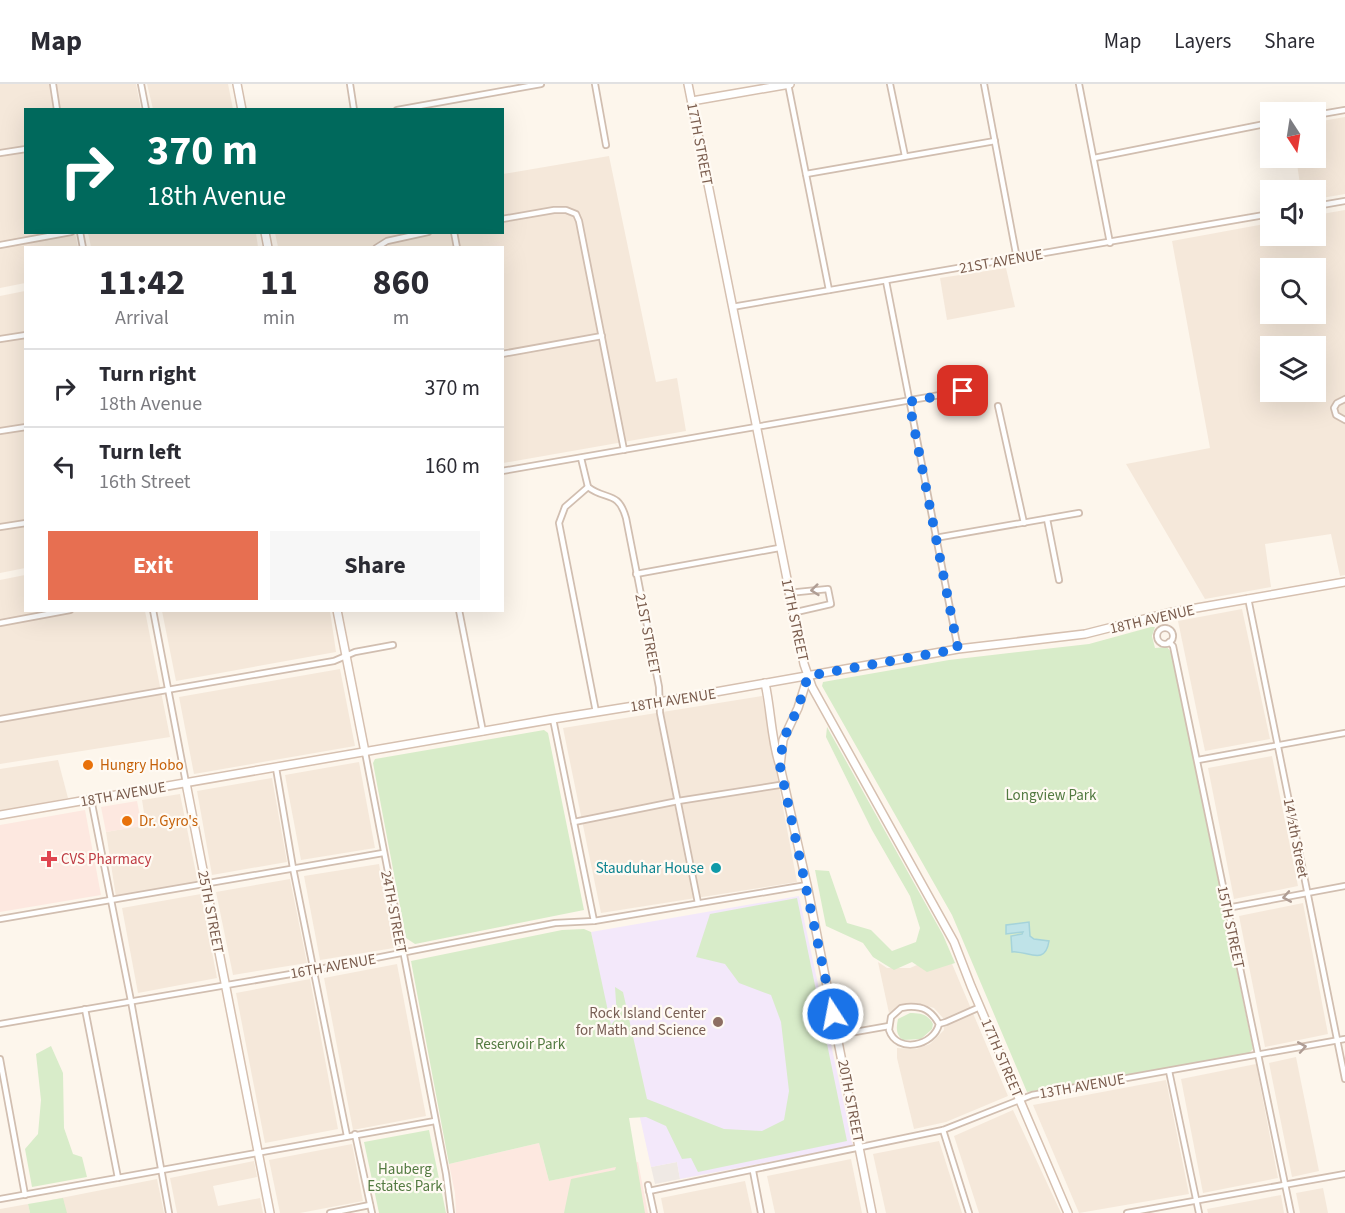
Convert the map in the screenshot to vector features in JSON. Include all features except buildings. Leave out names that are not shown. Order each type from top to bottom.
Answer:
[{"type":"street","points":[[53,84],[57,108]]},
{"type":"street","points":[[141,84],[146,108]]},
{"type":"street","points":[[237,84],[242,108]]},
{"type":"street","points":[[350,84],[354,108]]},
{"type":"street","points":[[408,108],[541,84]]},
{"type":"street","points":[[595,84],[606,145]]},
{"type":"street","name":"17TH STREET","points":[[688,84],[792,613],[808,676],[954,942],[1068,1213]]},
{"type":"street","points":[[692,101],[789,84],[829,290]]},
{"type":"street","points":[[890,84],[905,156]]},
{"type":"street","points":[[984,84],[1017,259]]},
{"type":"street","points":[[1079,84],[1110,243]]},
{"type":"street","points":[[1326,113],[1345,110]]},
{"type":"street","points":[[1094,158],[1260,125]]},
{"type":"street","points":[[807,174],[995,141]]},
{"type":"street","points":[[0,153],[24,149]]},
{"type":"street","points":[[1326,204],[1345,201]]},
{"type":"street","points":[[504,219],[554,210],[573,212],[579,221],[624,450]]},
{"type":"street","name":"21ST AVENUE","points":[[732,307],[1260,216]]},
{"type":"street","points":[[0,245],[60,234]]},
{"type":"street","points":[[380,246],[395,239],[419,234]]},
{"type":"street","points":[[885,281],[958,649]]},
{"type":"street","points":[[0,339],[24,335]]},
{"type":"street","points":[[504,354],[602,336]]},
{"type":"street","points":[[504,471],[963,391]]},
{"type":"street","points":[[1345,399],[1336,403],[1334,408],[1336,416],[1345,420]]},
{"type":"street","points":[[998,406],[1024,524]]},
{"type":"street","points":[[0,431],[24,427]]},
{"type":"street","points":[[580,458],[588,487],[565,507],[559,523],[596,712]]},
{"type":"street","name":"21ST STREET","points":[[588,487],[614,498],[621,506],[626,518],[659,687],[660,713],[698,903]]},
{"type":"street","points":[[935,538],[1079,513]]},
{"type":"street","points":[[1047,519],[1059,580]]},
{"type":"street","points":[[0,527],[24,523]]},
{"type":"street","points":[[636,574],[779,548]]},
{"type":"street","name":"18TH AVENUE","points":[[0,815],[958,649],[1085,634],[1168,613],[1345,582]]},
{"type":"street","points":[[788,593],[828,589],[831,604],[792,613]]},
{"type":"street","name":"14½th Street","points":[[1248,598],[1345,1079]]},
{"type":"street","points":[[0,623],[59,612]]},
{"type":"street","name":"25TH STREET","points":[[153,612],[270,1213]]},
{"type":"street","name":"24TH STREET","points":[[337,612],[451,1213]]},
{"type":"street","points":[[459,612],[483,732]]},
{"type":"street","name":"15TH STREET","points":[[1169,642],[1173,646],[1198,760],[1291,1213]]},
{"type":"street","points":[[0,719],[334,661],[393,645]]},
{"type":"street","name":"20TH STREET","points":[[808,676],[798,708],[783,740],[780,766],[786,784],[838,1035],[872,1213]]},
{"type":"street","points":[[765,683],[771,711],[772,738],[780,766]]},
{"type":"street","points":[[553,719],[594,921]]},
{"type":"street","points":[[1198,760],[1345,734]]},
{"type":"street","points":[[276,768],[293,868],[347,1136]]},
{"type":"street","points":[[574,822],[678,801],[786,784]]},
{"type":"street","points":[[91,799],[131,1001],[169,1213]]},
{"type":"street","points":[[0,919],[383,853]]},
{"type":"street","name":"16TH AVENUE","points":[[0,1024],[314,970],[555,923],[594,921],[807,885]]},
{"type":"street","points":[[1227,908],[1345,886]]},
{"type":"street","points":[[919,1007],[928,1010],[939,1024],[935,1033],[918,1044],[899,1043],[891,1035],[891,1017],[901,1008],[919,1007]]},
{"type":"street","points":[[939,1024],[980,1007]]},
{"type":"street","points":[[85,1009],[118,1178]]},
{"type":"street","points":[[838,1035],[890,1026]]},
{"type":"street","name":"13TH AVENUE","points":[[654,1213],[649,1188],[753,1171],[943,1131],[1032,1095],[1345,1039]]},
{"type":"street","points":[[0,1059],[25,1194]]},
{"type":"street","points":[[1169,1071],[1199,1213]]},
{"type":"street","points":[[0,1199],[435,1120]]},
{"type":"street","points":[[943,1131],[969,1213]]},
{"type":"street","points":[[355,1134],[372,1213]]},
{"type":"street","points":[[753,1171],[761,1213]]},
{"type":"street","points":[[1127,1213],[1345,1174]]},
{"type":"street","points":[[330,1213],[370,1205]]},
{"type":"shaded area","points":[[0,84],[136,84],[141,108],[24,108],[24,234],[75,234],[78,246],[24,246],[24,283],[0,288]]},
{"type":"shaded area","points":[[147,84],[228,84],[233,108],[153,108]]},
{"type":"shaded area","points":[[1345,117],[1345,194],[1326,197],[1326,180],[1299,180],[1298,168],[1326,168],[1326,120]]},
{"type":"shaded area","points":[[609,156],[656,382],[677,378],[686,431],[504,463],[504,246],[278,246],[275,234],[504,234],[504,174]]},
{"type":"shaded area","points":[[1345,210],[1345,575],[1340,576],[1331,534],[1265,544],[1271,587],[1205,599],[1126,464],[1210,448],[1172,241],[1260,225],[1260,246],[1326,246],[1326,213]]},
{"type":"shaded area","points":[[88,234],[256,234],[258,246],[91,246]]},
{"type":"shaded area","points":[[1006,268],[1015,307],[947,320],[940,278]]},
{"type":"shaded area","points":[[24,291],[24,568],[0,573],[0,296]]},
{"type":"shaded area","points":[[24,575],[24,612],[145,612],[170,737],[0,764],[0,580]]},
{"type":"shaded area","points":[[1242,609],[1270,739],[1205,751],[1178,621]]},
{"type":"shaded area","points":[[162,612],[330,612],[336,652],[176,681]]},
{"type":"shaded area","points":[[340,669],[355,746],[194,774],[179,697]]},
{"type":"shaded area","points":[[762,696],[797,882],[601,913],[563,728]]},
{"type":"shaded area","points":[[1272,756],[1298,886],[1234,899],[1208,768]]},
{"type":"shaded area","points":[[58,760],[68,798],[0,812],[0,769]]},
{"type":"shaded area","points":[[359,762],[375,848],[301,860],[285,775]]},
{"type":"shaded area","points":[[272,778],[287,862],[212,875],[197,791]]},
{"type":"shaded area","points":[[180,794],[198,883],[116,897],[106,832],[146,825],[142,800]]},
{"type":"shaded area","points":[[137,801],[142,826],[106,832],[101,807]]},
{"type":"shaded area","points":[[85,810],[101,895],[0,912],[0,825]]},
{"type":"shaded area","points":[[379,864],[394,948],[320,960],[304,876]]},
{"type":"shaded area","points":[[290,879],[307,963],[233,975],[216,892]]},
{"type":"shaded area","points":[[201,894],[217,978],[138,993],[122,908]]},
{"type":"shaded area","name":"Rock Island Center for Math and Science","points":[[799,896],[853,1146],[680,1179],[677,1162],[651,1167],[639,1113],[628,1115],[591,932]]},
{"type":"shaded area","points":[[1303,903],[1328,1034],[1265,1047],[1239,916]]},
{"type":"shaded area","points":[[947,952],[1008,1096],[946,1122],[914,1129],[897,1058],[897,1048],[916,1049],[930,1044],[944,1030],[943,1018],[934,1008],[917,1003],[901,1005],[889,1013],[878,962],[887,968],[910,968]]},
{"type":"shaded area","points":[[397,964],[426,1116],[353,1130],[324,978]]},
{"type":"shaded area","points":[[310,979],[338,1129],[265,1143],[236,993]]},
{"type":"shaded area","points":[[1296,1057],[1319,1171],[1292,1177],[1269,1063]]},
{"type":"shaded area","points":[[1256,1064],[1278,1178],[1203,1193],[1181,1079]]},
{"type":"shaded area","points":[[1166,1080],[1189,1194],[1079,1213],[1033,1105]]},
{"type":"shaded area","points":[[1013,1110],[1061,1213],[979,1213],[954,1136]]},
{"type":"shaded area","points":[[939,1141],[962,1213],[886,1213],[873,1154]]},
{"type":"shaded area","points":[[539,1143],[549,1181],[638,1162],[648,1213],[456,1213],[455,1193],[449,1164]]},
{"type":"shaded area","points":[[352,1144],[363,1201],[300,1213],[280,1213],[269,1160]]},
{"type":"shaded area","points":[[851,1159],[862,1213],[775,1213],[767,1176]]},
{"type":"shaded area","points":[[254,1161],[257,1177],[213,1186],[218,1206],[260,1198],[263,1213],[177,1213],[170,1178]]},
{"type":"shaded area","points":[[677,1162],[680,1179],[655,1184],[651,1167]]},
{"type":"shaded area","points":[[157,1179],[164,1213],[56,1213],[51,1200]]},
{"type":"shaded area","points":[[745,1181],[752,1213],[664,1213],[661,1198]]},
{"type":"shaded area","points":[[1323,1188],[1328,1213],[1300,1213],[1296,1193]]},
{"type":"shaded area","points":[[1281,1195],[1284,1213],[1208,1213],[1207,1209]]},
{"type":"shaded area","points":[[28,1204],[30,1213],[0,1213],[0,1209]]},
{"type":"green space","name":"Longview Park","points":[[1155,627],[1152,636],[1155,648],[1167,647],[1171,652],[1253,1049],[1249,1053],[1027,1092],[952,915],[822,686],[823,682],[949,660],[1089,644]]},
{"type":"green space","points":[[827,727],[943,935],[955,963],[927,972],[912,962],[894,970],[873,957],[863,943],[826,926],[815,870],[829,871],[847,923],[871,930],[892,951],[916,942],[920,928],[910,896],[872,830],[826,737]]},
{"type":"green space","points":[[544,730],[548,733],[584,910],[415,944],[406,938],[373,763],[375,759]]},
{"type":"green space","name":"Reservoir Park","points":[[797,898],[847,1141],[698,1172],[691,1158],[682,1159],[666,1126],[646,1117],[629,1118],[645,1213],[564,1213],[571,1179],[615,1170],[616,1167],[549,1181],[539,1143],[449,1164],[411,961],[562,930],[584,929],[591,932],[611,1025],[617,1017],[615,987],[623,992],[647,1099],[724,1129],[762,1131],[784,1120],[789,1091],[781,1022],[771,995],[739,983],[725,964],[696,957],[710,914]]},
{"type":"green space","points":[[910,1013],[923,1015],[933,1024],[932,1029],[921,1039],[903,1040],[898,1034],[898,1019]]},
{"type":"green space","points":[[51,1046],[63,1073],[64,1128],[73,1154],[82,1157],[87,1177],[32,1187],[25,1149],[38,1134],[41,1100],[36,1054]]},
{"type":"green space","name":"Hauberg Estates Park","points":[[429,1130],[446,1213],[379,1213],[364,1142]]},
{"type":"green space","points":[[63,1198],[67,1213],[30,1213],[28,1204]]},
{"type":"water","points":[[1029,922],[1030,936],[1034,939],[1049,941],[1044,953],[1035,956],[1012,952],[1011,936],[1023,932],[1006,934],[1006,925]]},
{"type":"place","name":"Hungry Hobo","points":[[88,765]]},
{"type":"place","name":"Dr. Gyro's","points":[[127,821]]},
{"type":"place","name":"CVS Pharmacy","points":[[49,859]]},
{"type":"place","name":"Stauduhar House","points":[[716,868]]},
{"type":"place","name":"Rock Island Center for Math and Science","points":[[718,1022]]},
{"type":"route","points":[[833,1014],[786,784],[780,766],[783,740],[798,708],[808,676],[958,649],[909,402],[963,391]]}]
